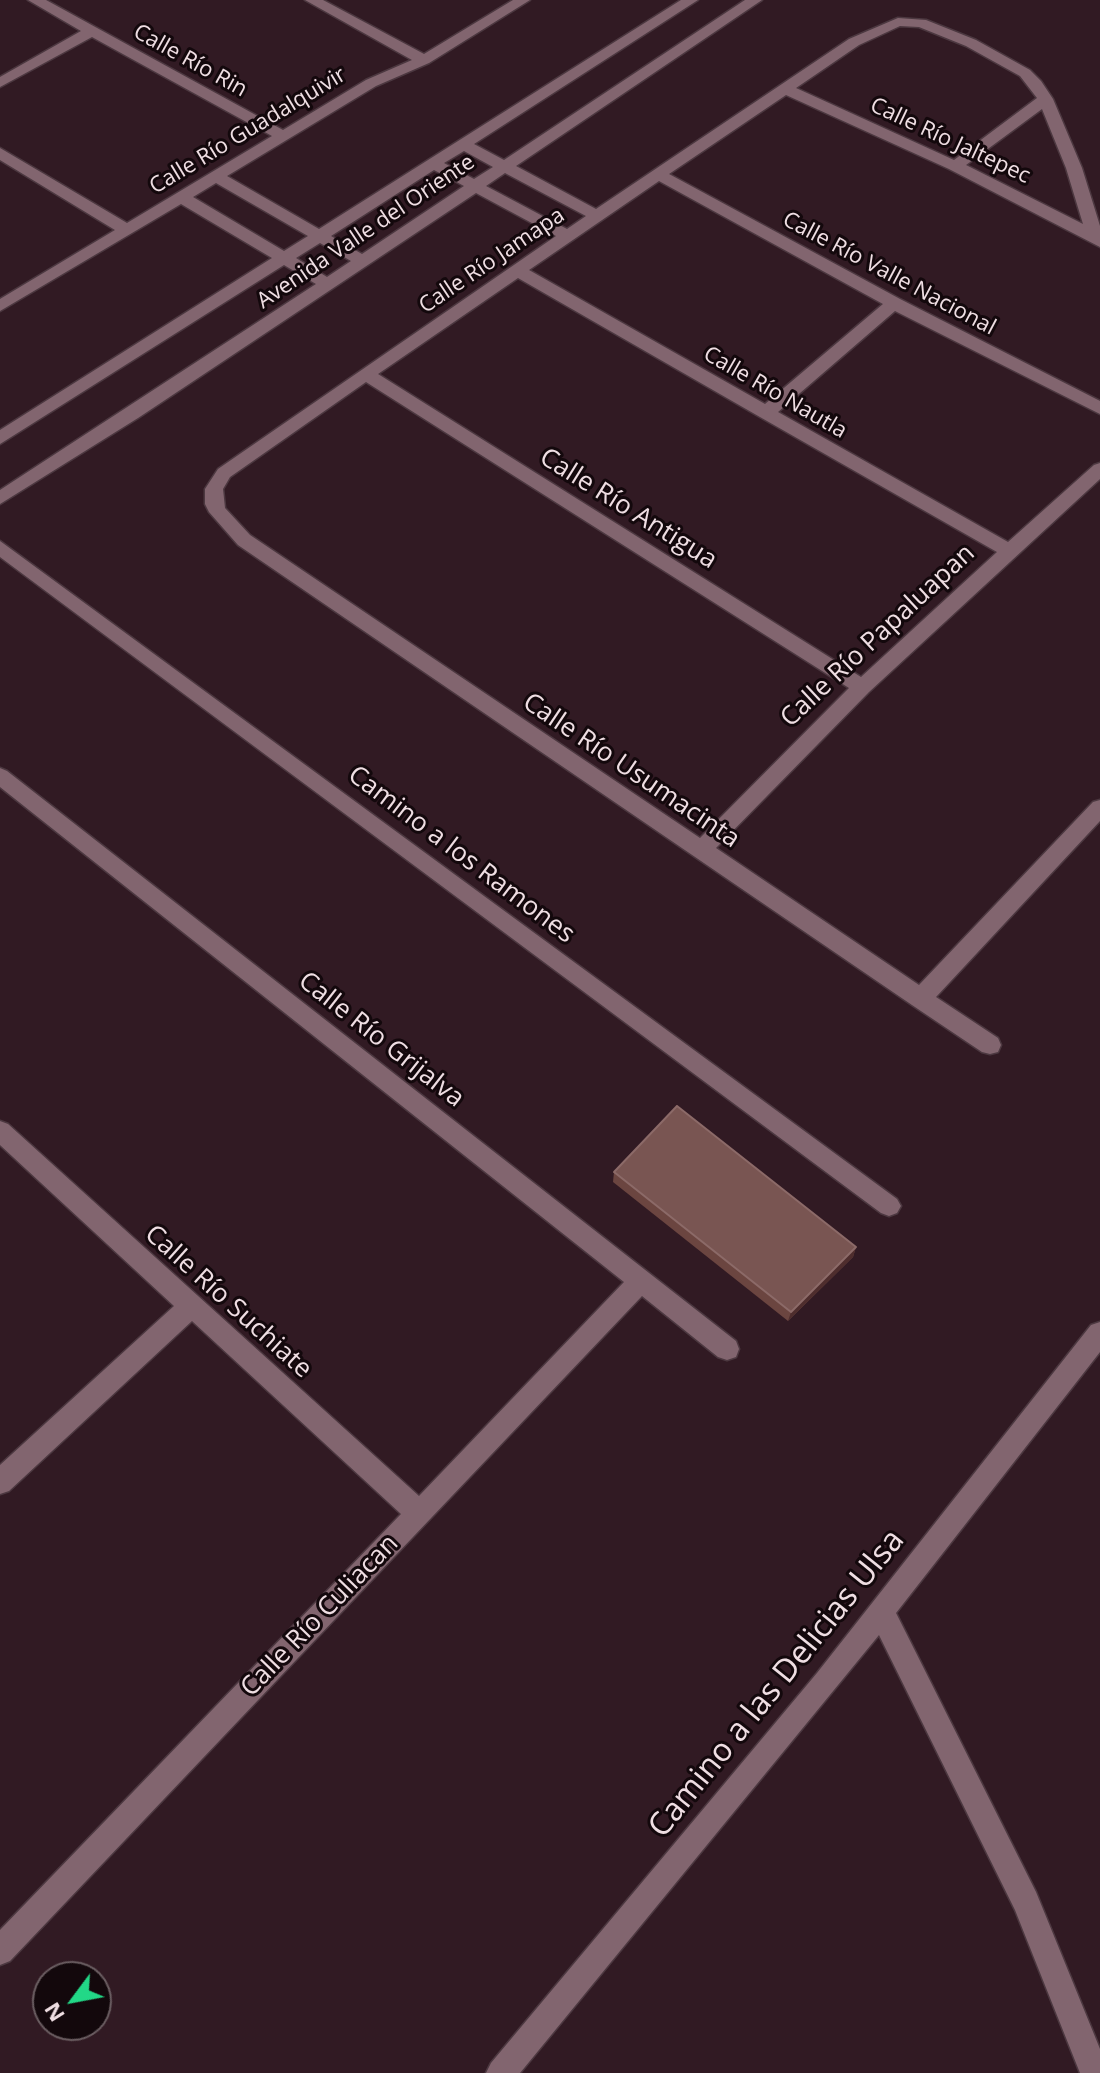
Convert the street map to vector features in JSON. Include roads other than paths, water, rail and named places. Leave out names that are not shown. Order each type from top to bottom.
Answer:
[{"type":"street","name":"Calle Río Rin","points":[[35,0],[283,136]]},
{"type":"street","points":[[312,0],[424,60]]},
{"type":"street","name":"Calle Río Guadalquivir","points":[[0,306],[371,83],[424,60],[523,0]]},
{"type":"street","name":"Avenida Valle del Oriente","points":[[0,438],[691,0]]},
{"type":"street","name":"Avenida Valle del Oriente","points":[[0,498],[755,0]]},
{"type":"street","name":"Calle Río Jamapa","points":[[244,540],[224,521],[214,504],[217,482],[245,457],[854,42],[898,22],[921,23],[971,43],[1025,73],[1045,99],[1074,168],[1097,239]]},
{"type":"street","points":[[0,83],[91,32]]},
{"type":"street","name":"Calle Río Jaltepec","points":[[785,89],[955,166],[1097,239]]},
{"type":"street","points":[[955,166],[1045,99]]},
{"type":"street","points":[[462,144],[597,216]]},
{"type":"street","points":[[0,153],[127,230]]},
{"type":"street","points":[[432,163],[568,236]]},
{"type":"street","name":"Calle Río Valle Nacional","points":[[659,175],[894,303],[1100,408]]},
{"type":"street","points":[[216,176],[363,261]]},
{"type":"street","points":[[181,197],[328,284]]},
{"type":"street","name":"Calle Río Nautla","points":[[518,271],[1011,552]]},
{"type":"street","points":[[766,413],[894,303]]},
{"type":"street","name":"Calle Río Antigua","points":[[366,374],[862,687]]},
{"type":"street","name":"Calle Río Papaluapan","points":[[701,850],[862,687],[1100,469]]},
{"type":"street","name":"Calle Río Usumacinta","points":[[244,540],[990,1045]]},
{"type":"street","name":"Camino a los Ramones","points":[[0,548],[889,1206]]},
{"type":"street","name":"Calle Río Grijalva","points":[[0,776],[727,1349]]},
{"type":"street","points":[[920,999],[1100,808]]},
{"type":"street","name":"Calle Río Suchiate","points":[[0,1131],[419,1513]]},
{"type":"street","name":"Calle Río Culiacan","points":[[0,1951],[641,1281]]},
{"type":"street","points":[[0,1482],[191,1306]]},
{"type":"street","name":"Camino a las Delicias Ulsa","points":[[501,2073],[882,1612],[1100,1333]]},
{"type":"street","points":[[882,1612],[1026,1902],[1095,2073]]}]
